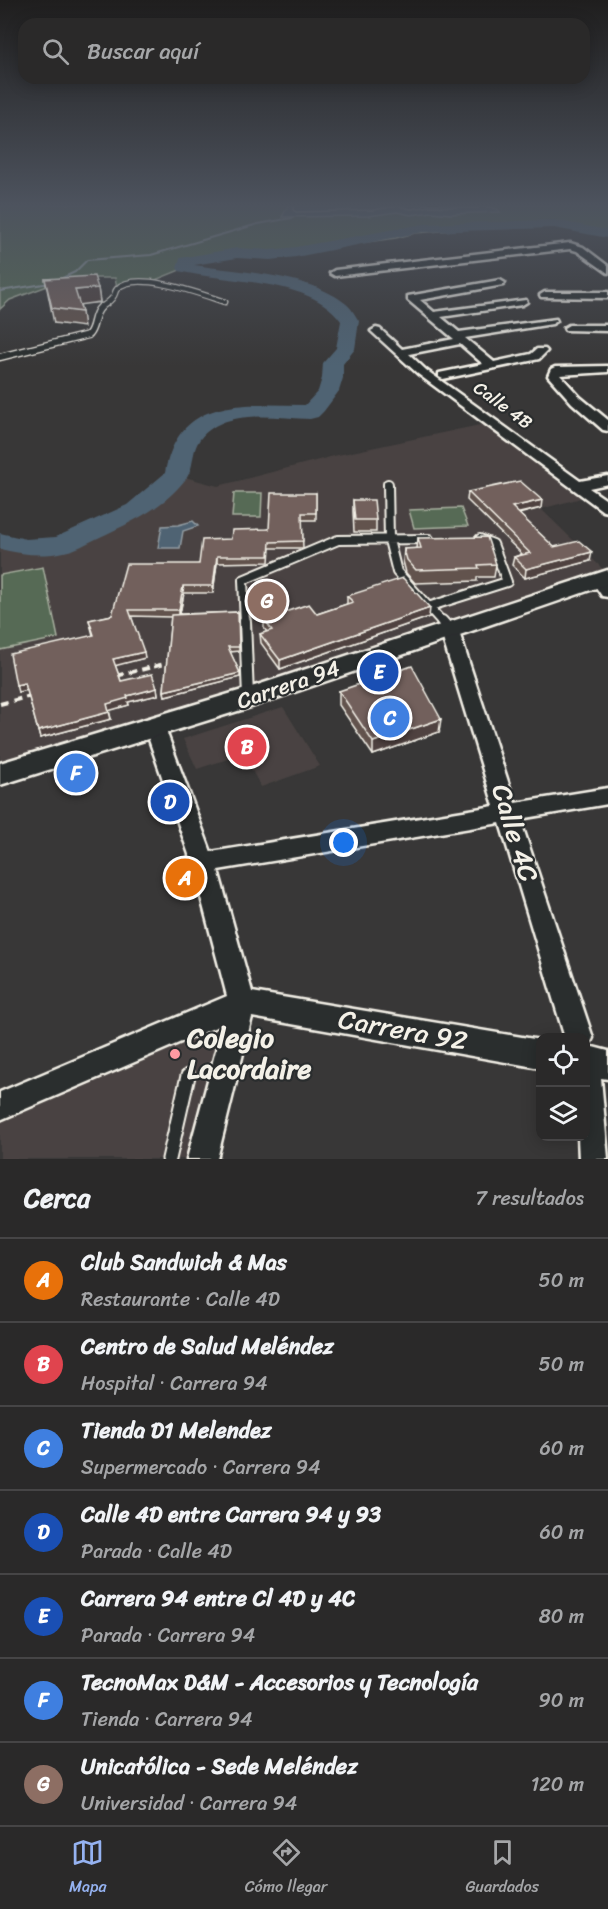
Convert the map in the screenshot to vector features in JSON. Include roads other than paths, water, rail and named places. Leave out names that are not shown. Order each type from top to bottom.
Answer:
[{"type":"street","points":[[335,273],[473,258]]},
{"type":"street","points":[[591,258],[608,270]]},
{"type":"street","name":"Calle 4B","points":[[492,365],[412,298],[500,283]]},
{"type":"street","points":[[545,295],[608,295]]},
{"type":"street","points":[[432,315],[522,302]]},
{"type":"street","points":[[402,352],[458,338],[552,321]]},
{"type":"street","points":[[569,328],[608,328]]},
{"type":"street","name":"Calle 4B","points":[[376,331],[422,372],[608,508]]},
{"type":"street","points":[[492,365],[539,356],[541,351]]},
{"type":"street","name":"Calle 4B","points":[[443,375],[492,365]]},
{"type":"street","points":[[608,369],[555,371],[554,376],[576,400],[608,427]]},
{"type":"street","points":[[579,485],[608,480]]},
{"type":"street","name":"Carrera 94","points":[[0,774],[248,698],[449,629],[605,583]]},
{"type":"street","name":"Calle 4C","points":[[449,629],[581,1033]]},
{"type":"street","points":[[155,728],[204,863],[242,1003],[202,1159]]},
{"type":"street","points":[[204,863],[608,796]]},
{"type":"street","points":[[0,1106],[242,1003]]},
{"type":"street","name":"Carrera 92","points":[[242,1003],[536,1053]]},
{"type":"street","name":"Calle 4C","points":[[590,1077],[594,1159]]},
{"type":"lane","points":[[0,357],[88,335],[92,331],[93,314],[97,308],[112,300],[112,294],[125,284],[153,281],[225,302]]},
{"type":"lane","points":[[388,484],[389,540],[397,572],[431,606],[449,629]]},
{"type":"lane","points":[[431,606],[507,582],[493,544],[467,538]]},
{"type":"lane","points":[[248,698],[243,580],[338,540],[434,539]]},
{"type":"lane","points":[[166,1159],[188,1076]]},
{"type":"water","points":[[193,521],[198,526],[183,531],[180,548],[158,548],[162,526]]},
{"type":"waterway","points":[[58,280],[75,272],[87,260],[111,258]]},
{"type":"waterway","points":[[0,541],[26,547],[61,545],[136,510],[159,493],[177,475],[180,456],[191,433],[208,421],[237,411],[310,412],[329,391],[333,378],[333,363],[345,349],[350,321],[340,307],[314,292],[291,285],[185,268],[186,261],[205,258]]},
{"type":"waterway","points":[[0,291],[50,283]]},
{"type":"place","name":"Unicatólica - Sede Meléndez","points":[[267,601]]},
{"type":"place","name":"Carrera 94 entre Cl 4D y 4C","points":[[379,672]]},
{"type":"place","name":"Tienda D1 Melendez","points":[[390,718]]},
{"type":"place","name":"Centro de Salud Meléndez","points":[[247,747]]},
{"type":"place","name":"TecnoMax D&M - Accesorios y Tecnología","points":[[76,773]]},
{"type":"place","name":"Calle 4D entre Carrera 94 y 93","points":[[170,802]]},
{"type":"place","name":"Club Sandwich & Mas","points":[[185,878]]},
{"type":"place","name":"Colegio Lacordaire","points":[[175,1054]]}]
